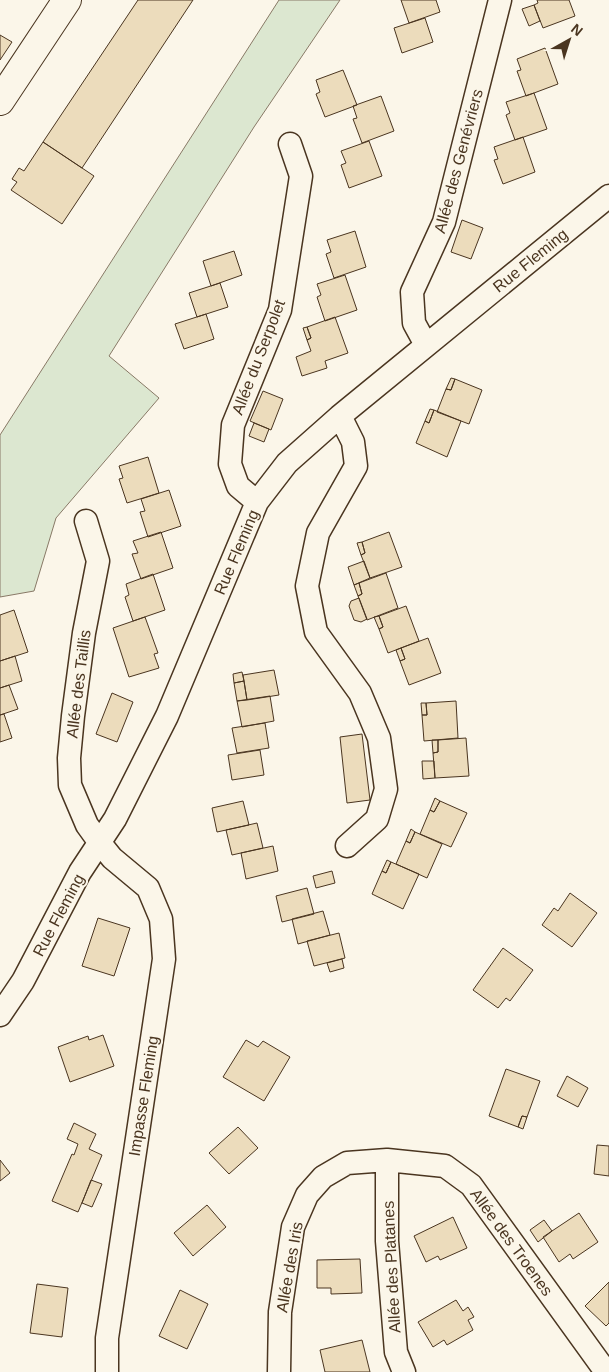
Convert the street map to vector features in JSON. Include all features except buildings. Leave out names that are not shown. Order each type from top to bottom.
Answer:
[{"type":"street","points":[[0,101],[67,0]]},
{"type":"street","name":"Allée des Genévriers","points":[[426,345],[414,323],[412,292],[444,222],[500,0]]},
{"type":"street","name":"Allée du Serpolet","points":[[258,502],[238,486],[230,464],[233,425],[280,310],[301,176],[290,144]]},
{"type":"street","name":"Rue Fleming","points":[[0,1016],[23,981],[80,872],[115,819],[167,716],[258,502],[287,463],[340,416],[609,196]]},
{"type":"street","points":[[340,416],[353,442],[356,466],[318,533],[307,586],[316,632],[360,693],[379,738],[386,789],[377,819],[347,846]]},
{"type":"street","name":"Allée des Taillis","points":[[86,521],[98,561],[84,633],[69,758],[70,785],[87,825],[100,843]]},
{"type":"street","name":"Impasse Fleming","points":[[100,843],[112,858],[148,888],[161,919],[164,959],[107,1338],[107,1372]]},
{"type":"street","name":"Allée des Troenes","points":[[387,1160],[445,1166],[471,1185],[601,1365],[609,1369]]},
{"type":"street","name":"Allée des Iris","points":[[278,1372],[280,1312],[293,1227],[307,1195],[323,1177],[347,1163],[387,1160]]},
{"type":"street","name":"Allée des Platanes","points":[[387,1160],[386,1241],[396,1352],[404,1372]]},
{"type":"green space","points":[[279,0],[340,0],[254,127],[109,356],[159,398],[56,518],[34,591],[0,597],[0,435]]}]
